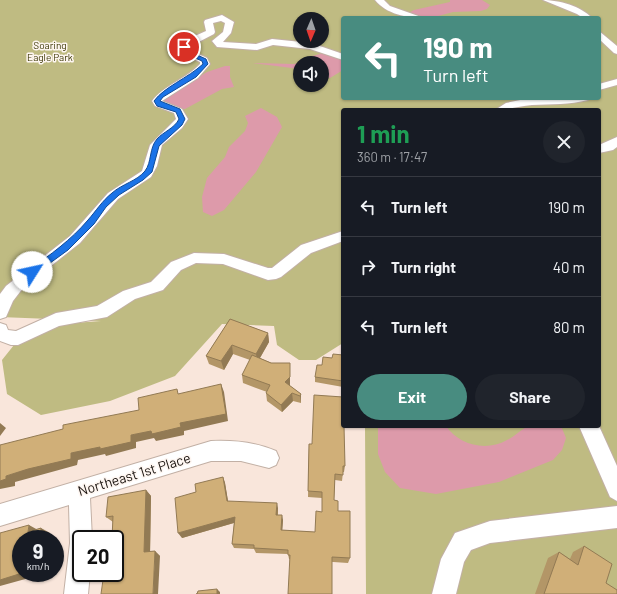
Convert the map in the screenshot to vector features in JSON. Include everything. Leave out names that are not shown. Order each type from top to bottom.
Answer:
[{"type":"street","points":[[379,0],[387,8],[415,16]]},
{"type":"street","points":[[547,0],[580,12],[585,16]]},
{"type":"street","points":[[0,312],[2,303],[21,279],[65,248],[91,222],[103,205],[117,193],[141,179],[149,171],[155,146],[159,140],[180,124],[182,119],[178,111],[159,104],[157,101],[160,96],[194,76],[205,64],[204,60],[186,52],[184,47],[190,41],[201,38],[211,32],[208,22],[210,20],[216,18],[227,20],[230,22],[230,28],[227,33],[217,41]]},
{"type":"street","points":[[601,36],[617,51]]},
{"type":"street","points":[[201,38],[217,41],[220,45],[232,46],[257,47],[272,42],[311,46],[341,55]]},
{"type":"street","points":[[601,86],[617,82]]},
{"type":"street","points":[[504,108],[512,104],[569,102],[576,100]]},
{"type":"street","points":[[601,149],[609,147],[617,141]]},
{"type":"street","points":[[0,330],[2,334],[10,338],[18,338],[56,320],[101,312],[129,296],[157,286],[176,266],[194,258],[224,259],[268,274],[276,273],[306,250],[341,236]]},
{"type":"street","points":[[590,428],[617,490]]},
{"type":"street","name":"Northeast 1st Place","points":[[0,515],[211,451],[231,449],[246,451],[270,458]]},
{"type":"street","points":[[76,594],[81,543],[79,491]]},
{"type":"street","points":[[444,594],[453,559],[463,541],[490,532],[617,517]]},
{"type":"green space","name":"Soaring Eagle Park","points":[[0,0],[617,0],[617,594],[366,594],[365,428],[601,428],[601,108],[341,108],[341,344],[316,360],[299,360],[277,345],[274,326],[222,324],[175,376],[110,401],[41,415],[7,394],[2,360],[18,340],[61,324],[101,321],[0,317]]},
{"type":"shaded area","points":[[450,0],[482,0],[490,5],[487,9],[481,11],[453,12],[438,16],[403,16],[414,10],[450,2]]},
{"type":"shaded area","points":[[327,52],[341,57],[341,71],[330,78],[329,56],[312,56]]},
{"type":"shaded area","points":[[253,63],[293,64],[293,68]]},
{"type":"shaded area","points":[[225,66],[230,66],[230,77],[234,87],[222,89],[185,109],[172,107],[162,99],[207,72]]},
{"type":"shaded area","points":[[261,108],[277,117],[282,127],[256,172],[224,210],[212,216],[203,212],[202,197],[207,178],[225,157],[229,147],[245,131],[248,123],[245,116]]},
{"type":"shaded area","points":[[378,428],[447,428],[451,433],[465,442],[482,446],[499,444],[510,439],[524,428],[562,428],[566,438],[562,450],[553,460],[499,482],[436,494],[400,488],[385,472],[378,454]]},
{"type":"building","points":[[230,319],[268,333],[256,354],[232,345],[221,361],[206,356]]},
{"type":"building","points":[[333,354],[341,355],[341,381],[315,377],[317,365],[322,365],[323,357],[332,358]]},
{"type":"building","points":[[252,355],[271,363],[290,363],[290,377],[285,382],[301,394],[300,396],[292,393],[281,405],[266,393],[270,385],[242,375]]},
{"type":"building","points":[[221,384],[226,414],[180,423],[181,427],[152,434],[151,431],[131,435],[131,442],[100,449],[100,447],[71,453],[71,459],[28,469],[6,476],[6,479],[0,481],[0,445],[63,429],[63,425],[139,410],[138,398],[177,389],[178,394]]},
{"type":"building","points":[[314,395],[341,397],[341,428],[344,428],[345,466],[343,466],[343,475],[335,474],[334,500],[338,501],[338,511],[350,511],[350,558],[332,557],[332,594],[288,594],[290,555],[288,555],[288,550],[254,548],[254,545],[232,544],[235,517],[178,533],[175,498],[196,492],[195,484],[223,477],[227,501],[277,503],[276,515],[282,515],[281,530],[315,532],[316,511],[322,512],[322,492],[308,491],[309,444],[312,444]]},
{"type":"building","points":[[146,490],[144,552],[155,551],[153,594],[101,594],[103,582],[124,582],[124,530],[112,530],[113,516],[106,517],[108,497]]},
{"type":"building","points":[[29,525],[28,530],[12,530],[12,576],[0,580],[0,533]]},
{"type":"building","points":[[584,546],[612,564],[606,583],[617,590],[617,594],[544,594],[559,552],[578,565]]},
{"type":"building","points":[[217,589],[217,594],[197,594],[198,591]]},
{"type":"route","points":[[32,272],[65,248],[91,222],[103,205],[117,193],[141,179],[149,171],[155,146],[159,140],[180,124],[182,119],[182,115],[178,111],[159,104],[157,101],[160,96],[194,76],[205,64],[204,60],[198,56],[186,52],[184,47]]}]
